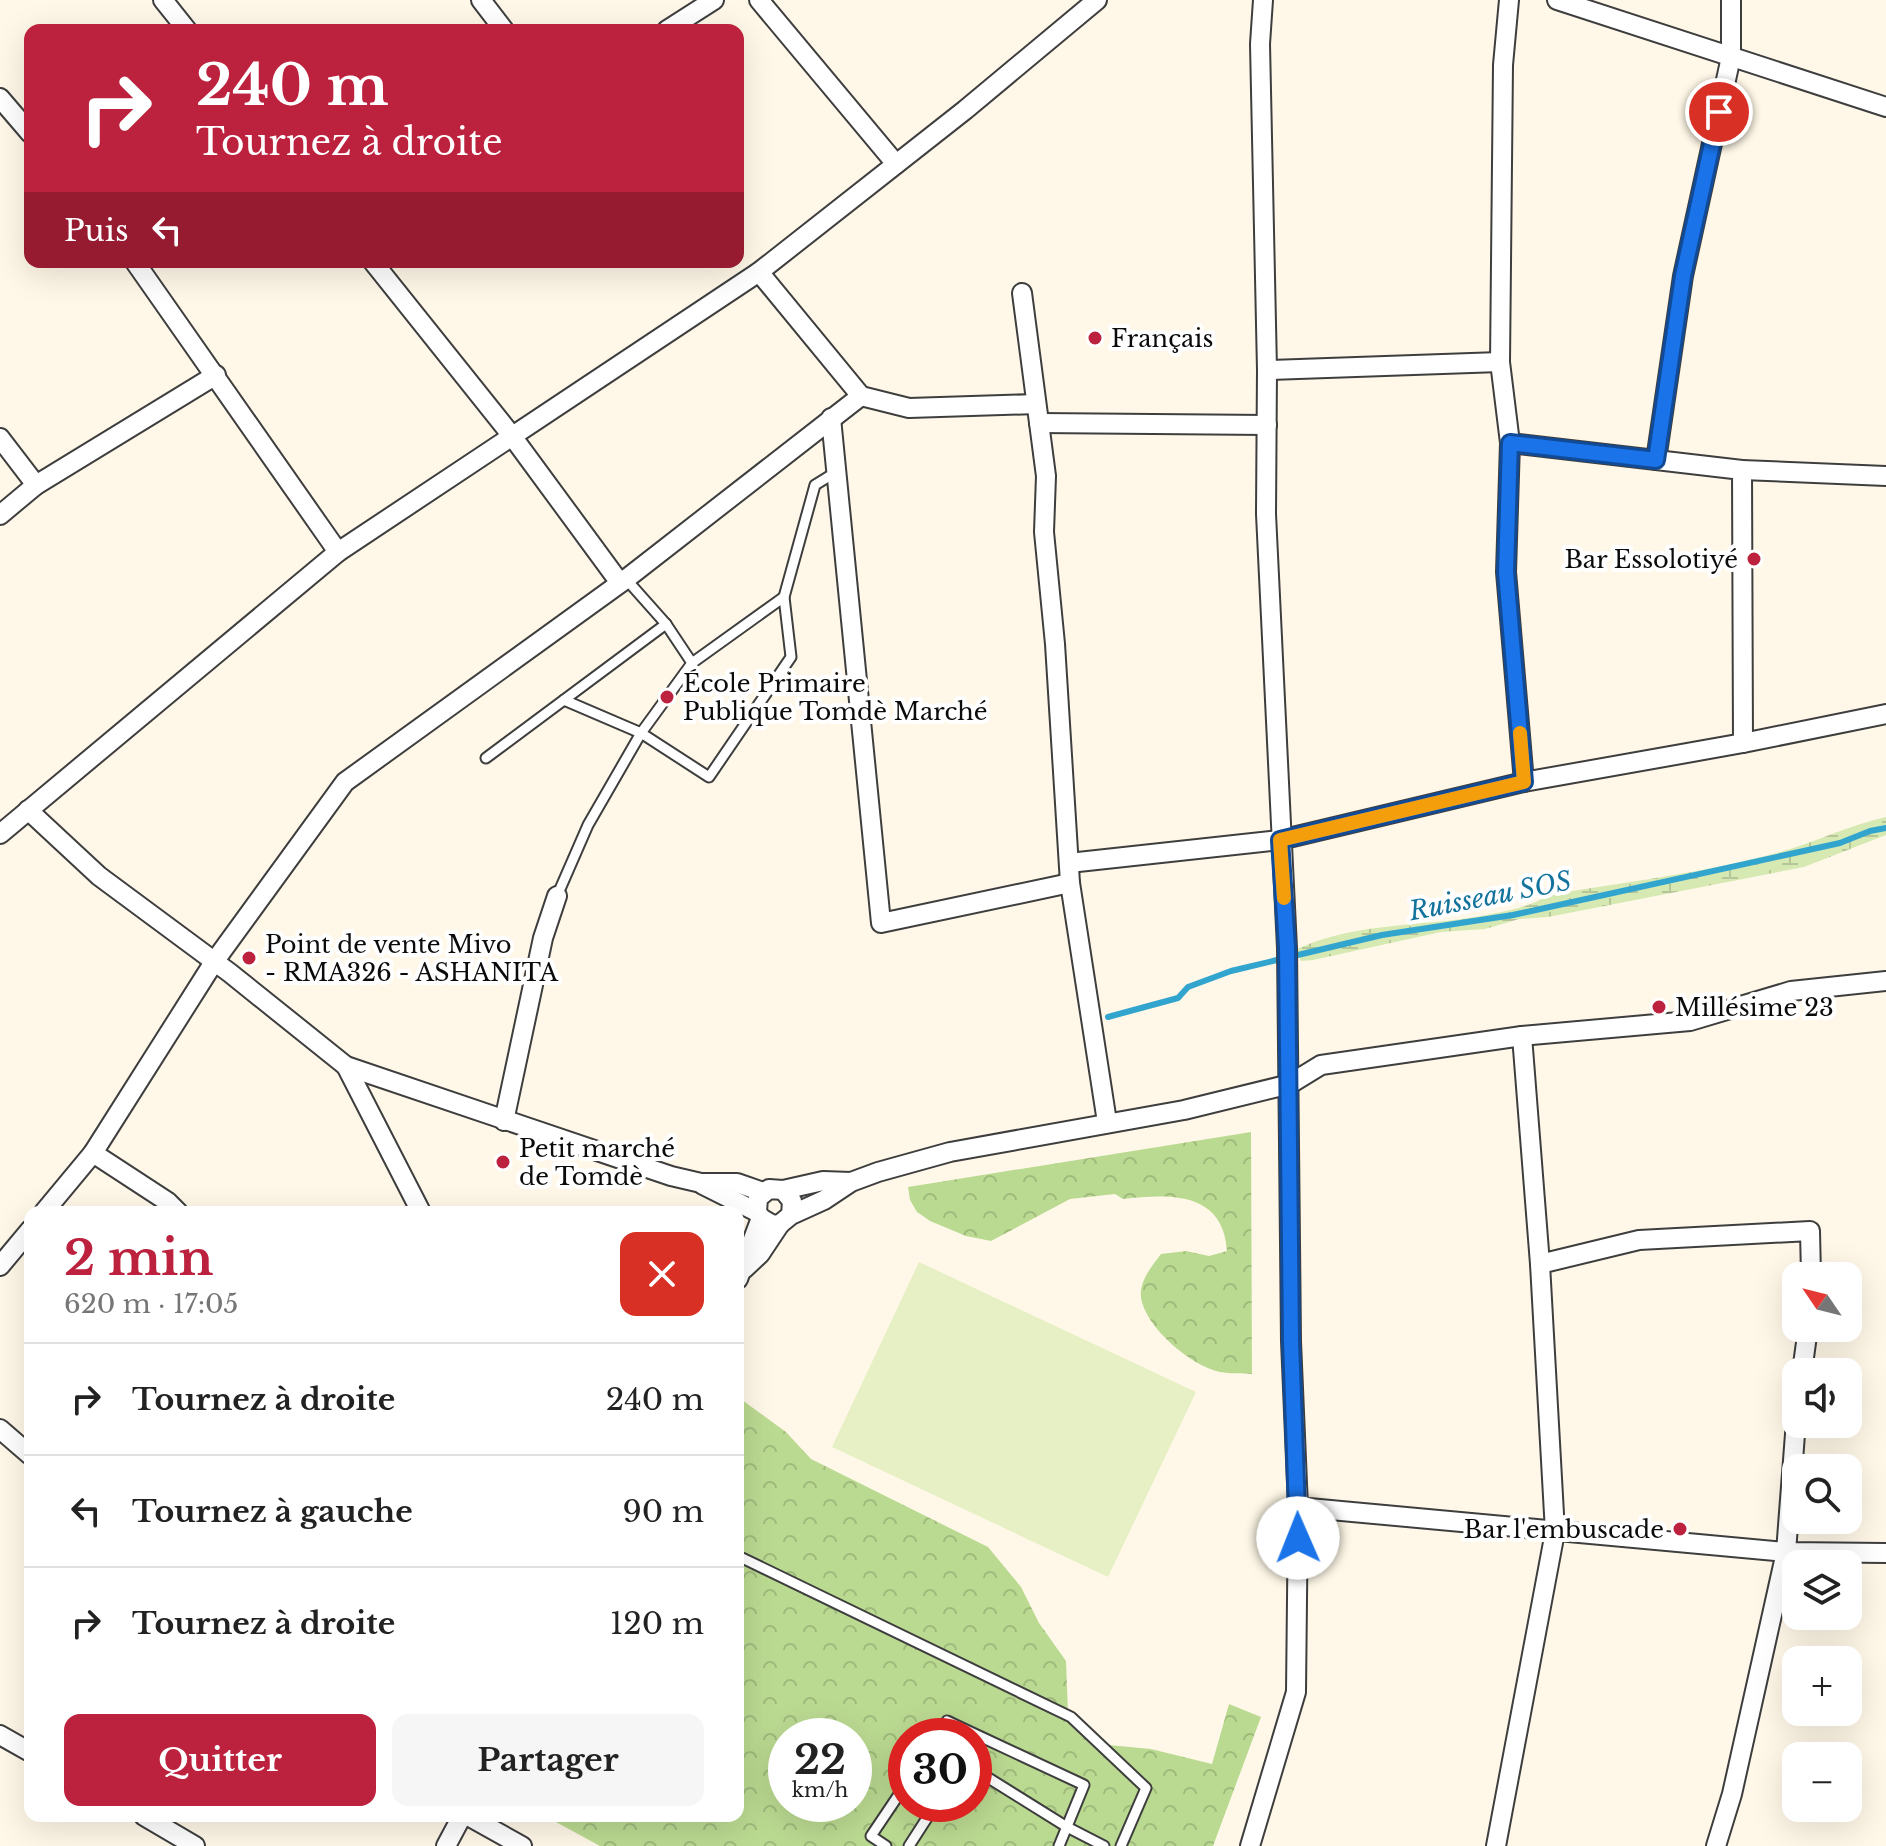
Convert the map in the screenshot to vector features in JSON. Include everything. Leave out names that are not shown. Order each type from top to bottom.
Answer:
[{"type":"street","points":[[163,0],[182,24]]},
{"type":"street","points":[[481,0],[499,24]]},
{"type":"street","points":[[676,24],[714,0]]},
{"type":"street","points":[[759,0],[896,164]]},
{"type":"street","points":[[0,834],[338,552],[759,272],[965,110],[1097,0]]},
{"type":"street","points":[[1252,0],[1260,44]]},
{"type":"street","points":[[1250,1846],[1296,1692],[1298,1507],[1291,1341],[1287,948],[1266,514],[1267,370],[1260,44],[1263,0]]},
{"type":"street","points":[[1509,0],[1503,65],[1500,362],[1510,443],[1506,572],[1524,782]]},
{"type":"street","points":[[1557,0],[1886,107]]},
{"type":"street","points":[[1656,460],[1683,276],[1731,57],[1731,0]]},
{"type":"street","points":[[0,98],[24,126]]},
{"type":"street","points":[[139,268],[338,552]]},
{"type":"street","points":[[378,268],[623,581]]},
{"type":"street","points":[[759,272],[861,396],[909,408],[1036,404]]},
{"type":"street","points":[[1022,293],[1046,476],[1044,532],[1055,644],[1070,883],[1107,1122]]},
{"type":"street","points":[[1267,370],[1500,362]]},
{"type":"street","points":[[0,515],[36,485],[216,375]]},
{"type":"street","points":[[49,1206],[93,1153],[214,962],[345,782],[623,581],[861,396]]},
{"type":"street","points":[[831,418],[881,923],[1070,883]]},
{"type":"street","points":[[1039,423],[1267,425]]},
{"type":"street","points":[[0,438],[36,485]]},
{"type":"street","points":[[1510,443],[1742,470],[1886,476]]},
{"type":"street","points":[[1742,470],[1743,743]]},
{"type":"street","points":[[1069,863],[1280,840],[1524,782],[1886,714]]},
{"type":"street","points":[[28,810],[99,876],[346,1066],[671,1176],[701,1183],[737,1183],[763,1192]]},
{"type":"street","points":[[504,1121],[543,938],[557,896]]},
{"type":"street","points":[[744,1207],[773,1225],[824,1200],[851,1182],[950,1152],[1184,1110],[1290,1084],[1321,1065],[1522,1036],[1690,1021],[1791,991],[1886,981]]},
{"type":"street","points":[[1496,1846],[1555,1532],[1540,1264],[1522,1036]]},
{"type":"street","points":[[346,1066],[418,1206]]},
{"type":"street","points":[[93,1153],[172,1206]]},
{"type":"street","points":[[744,1262],[759,1215],[758,1198],[763,1192],[823,1181],[851,1182]]},
{"type":"street","points":[[701,1183],[743,1206]]},
{"type":"street","points":[[744,1271],[786,1219],[792,1201],[783,1190]]},
{"type":"street","points":[[1540,1264],[1639,1240],[1810,1231],[1811,1262]]},
{"type":"street","points":[[3,1258],[24,1236]]},
{"type":"street","points":[[0,1429],[24,1450]]},
{"type":"street","points":[[1786,1550],[1795,1438]]},
{"type":"street","points":[[1298,1507],[1782,1552]]},
{"type":"street","points":[[1862,1553],[1886,1553]]},
{"type":"street","points":[[1716,1846],[1732,1794],[1782,1570]]},
{"type":"street","points":[[0,1735],[24,1749]]},
{"type":"street","points":[[166,1822],[191,1845]]},
{"type":"street","points":[[446,1846],[459,1822]]},
{"type":"street","points":[[479,1822],[522,1846]]},
{"type":"lane","points":[[564,700],[641,733],[709,777],[791,657],[784,597],[815,485],[836,472]]},
{"type":"lane","points":[[623,581],[666,624],[692,663]]},
{"type":"lane","points":[[557,896],[588,825],[641,733],[692,663],[784,597]]},
{"type":"lane","points":[[486,758],[666,624]]},
{"type":"lane","points":[[744,1559],[1071,1717],[1146,1788],[1121,1846]]},
{"type":"lane","points":[[992,1742],[1084,1785],[1059,1846]]},
{"type":"lane","points":[[992,1780],[1104,1846]]},
{"type":"lane","points":[[886,1846],[871,1836],[888,1811]]},
{"type":"lane","points":[[909,1846],[924,1822]]},
{"type":"green space","points":[[1886,817],[1886,835],[1804,867],[1548,917],[1519,919],[1485,929],[1441,932],[1313,960],[1301,961],[1297,949],[1345,933],[1471,918],[1523,907],[1548,895],[1752,859]]},
{"type":"green space","points":[[1251,1132],[1252,1374],[1220,1372],[1184,1354],[1151,1321],[1141,1298],[1144,1280],[1161,1254],[1186,1251],[1209,1256],[1227,1251],[1223,1231],[1215,1216],[1204,1206],[1190,1200],[1158,1196],[1123,1199],[1115,1194],[1070,1199],[991,1241],[966,1236],[930,1221],[917,1212],[910,1200],[908,1187]]},
{"type":"green space","points":[[919,1262],[1196,1392],[1108,1577],[832,1447]]},
{"type":"green space","points":[[744,1401],[786,1432],[811,1459],[988,1547],[1021,1587],[1039,1623],[1066,1661],[1068,1712],[1098,1744],[1151,1749],[1212,1764],[1229,1704],[1261,1717],[1213,1846],[600,1846],[556,1822],[744,1822]]},
{"type":"waterway","name":"Ruisseau SOS","points":[[1108,1017],[1178,998],[1188,987],[1231,971],[1382,935],[1513,915],[1840,843],[1886,828]]},
{"type":"slow traffic","points":[[1284,898],[1280,840],[1524,782],[1520,733]]},
{"type":"place","name":"Français","points":[[1095,338]]},
{"type":"place","name":"Bar Essolotiyé","points":[[1754,559]]},
{"type":"place","name":"École Primaire Publique Tomdè Marché","points":[[667,697]]},
{"type":"place","name":"Point de vente Mivo - RMA326 - ASHANITA","points":[[249,958]]},
{"type":"place","name":"Millésime 23","points":[[1659,1007]]},
{"type":"place","name":"Petit marché de Tomdè","points":[[503,1162]]},
{"type":"place","name":"Bar l'embuscade","points":[[1680,1529]]},
{"type":"route","points":[[1298,1538],[1291,1341],[1287,948],[1280,840],[1524,782],[1506,572],[1510,443],[1656,460],[1683,276],[1719,112]]}]
